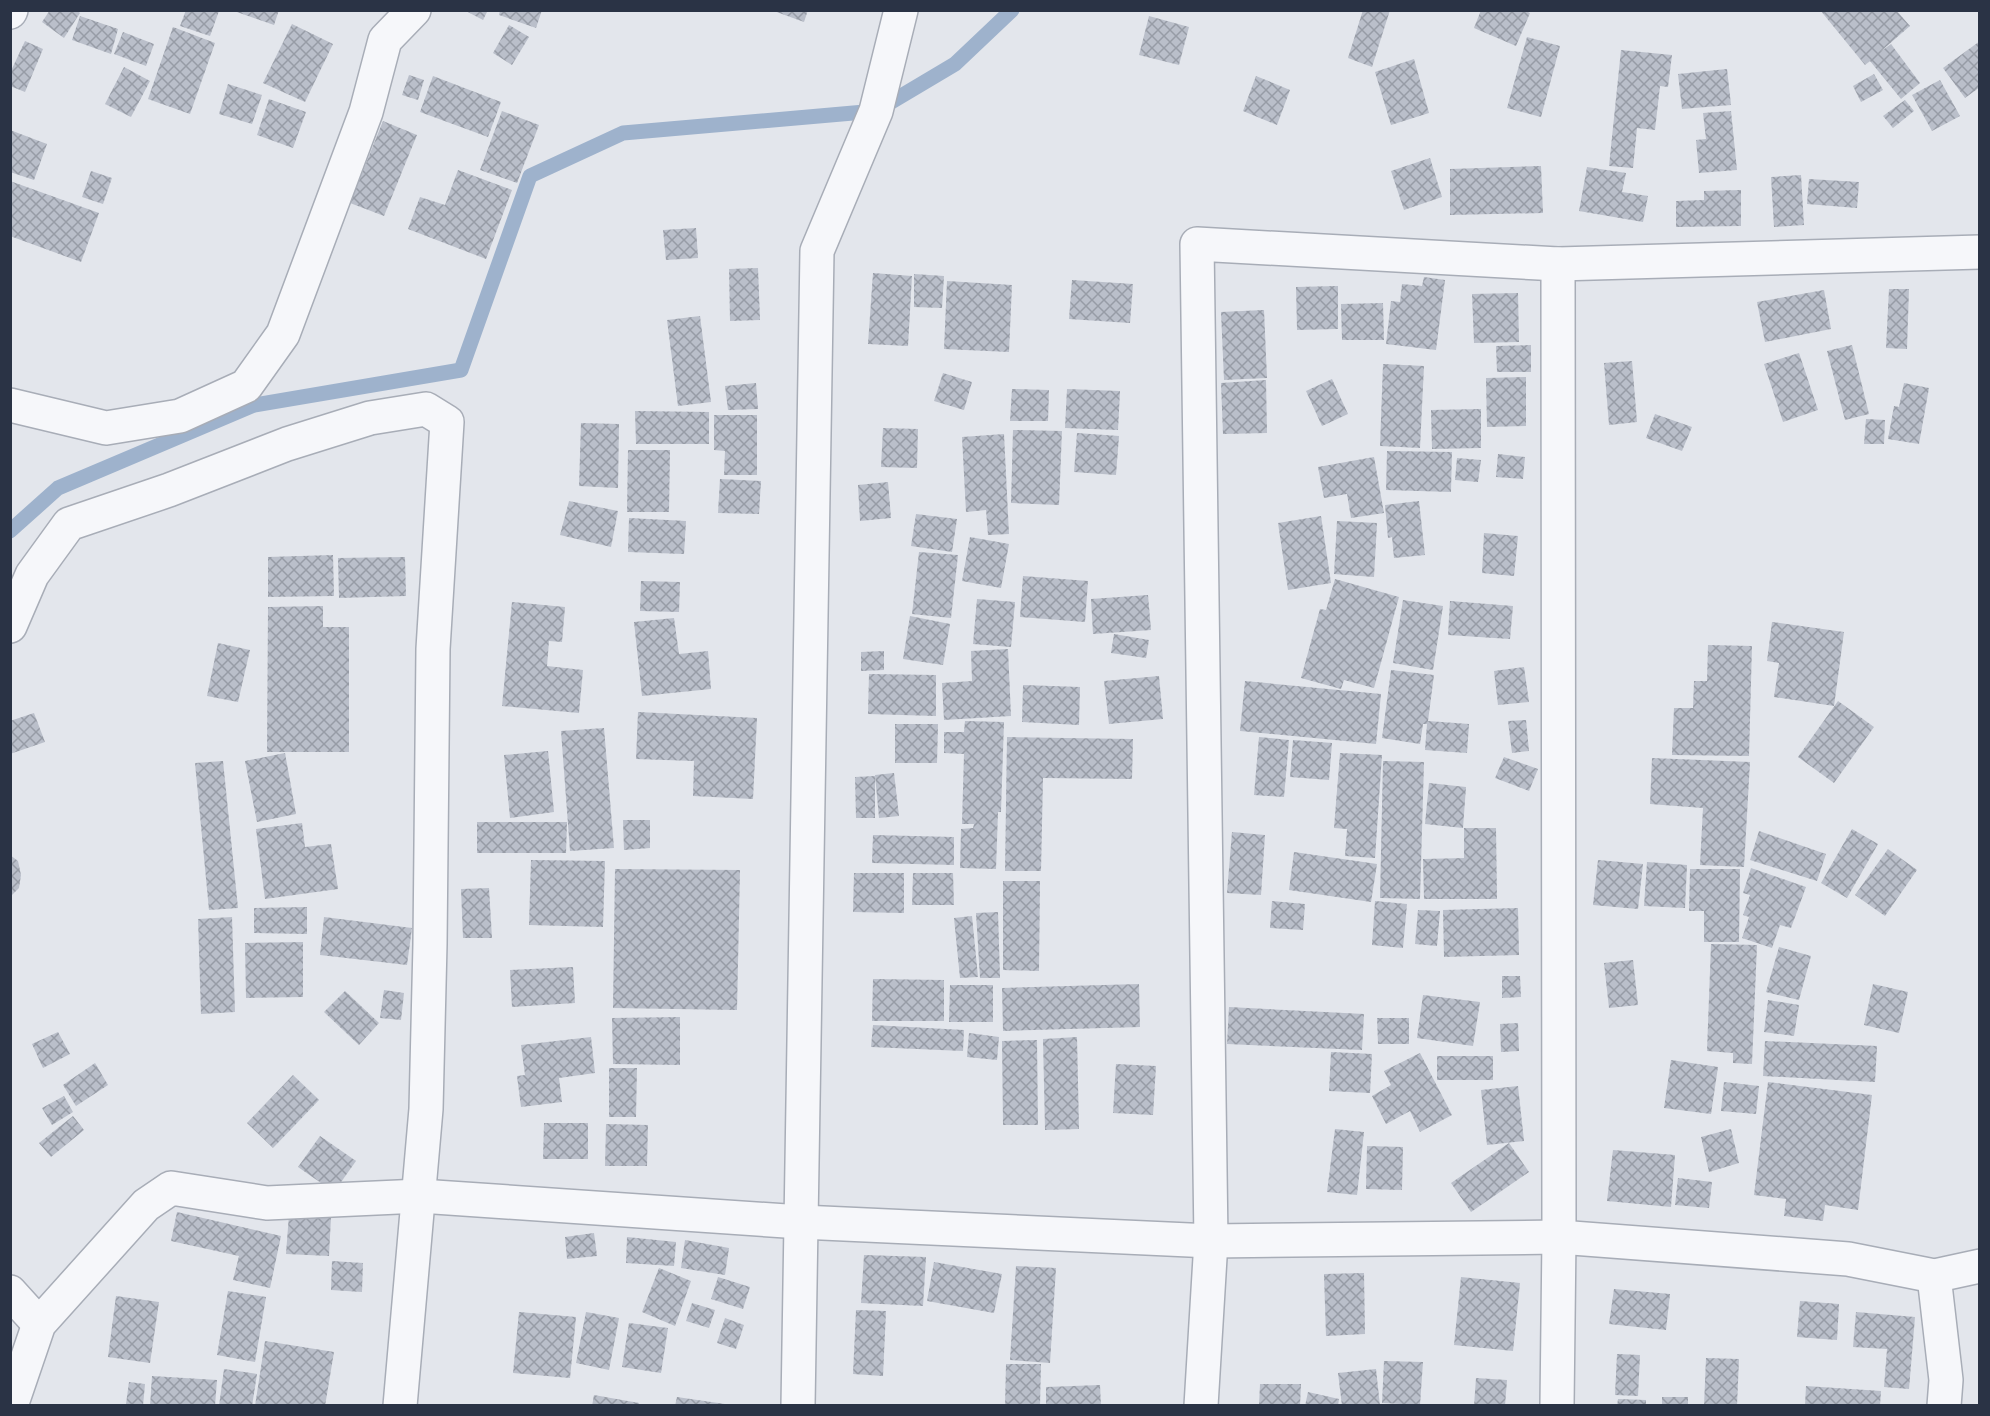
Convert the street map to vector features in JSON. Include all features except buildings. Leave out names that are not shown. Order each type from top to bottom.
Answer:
[{"type":"street","points":[[10,405],[106,428],[180,416],[246,386],[283,334],[366,112],[385,40],[414,10]]},
{"type":"street","points":[[798,1406],[818,251],[876,111],[901,10]]},
{"type":"street","points":[[1202,1406],[1211,1241],[1197,244],[1558,264],[1980,252]]},
{"type":"street","points":[[1557,1406],[1559,1237],[1558,264]]},
{"type":"street","points":[[10,626],[32,576],[69,524],[169,490],[287,444],[370,418],[426,409],[447,422],[432,649],[427,1086],[420,1197],[400,1406]]},
{"type":"street","points":[[11,1406],[39,1323],[146,1205],[171,1188],[267,1203],[420,1197],[801,1222],[1211,1241],[1559,1237],[1848,1259],[1934,1276],[1980,1266]]},
{"type":"street","points":[[1934,1276],[1946,1380],[1944,1406]]},
{"type":"street","points":[[10,1292],[39,1323]]},
{"type":"waterway","points":[[10,531],[58,488],[254,405],[461,370],[530,176],[623,133],[876,111],[955,64],[1012,10]]}]
